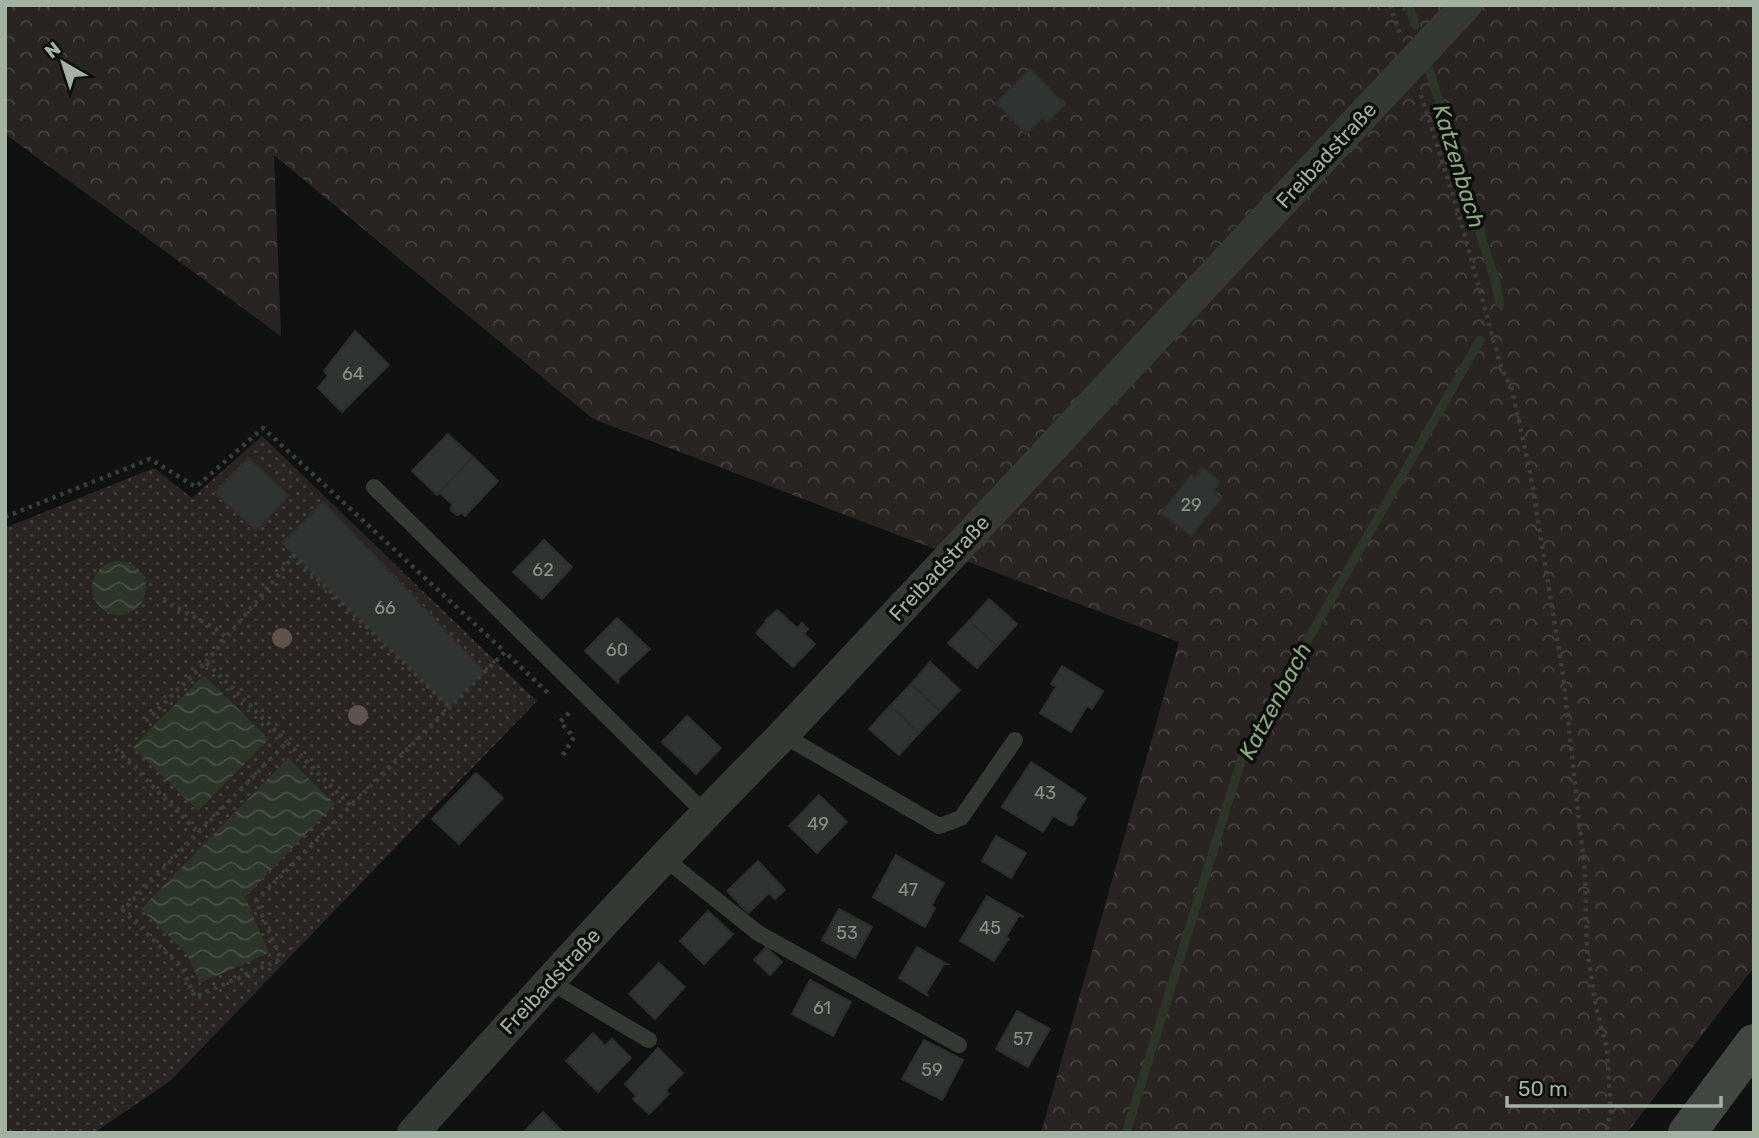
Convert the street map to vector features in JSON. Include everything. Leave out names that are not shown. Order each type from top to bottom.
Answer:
[{"type":"street","name":"Freibadstraße","points":[[412,1133],[536,987],[651,865],[783,735],[1466,5]]},
{"type":"street","points":[[1687,1133],[1754,1044]]},
{"type":"lane","points":[[374,487],[705,813]]},
{"type":"lane","points":[[783,735],[939,827],[961,818],[1015,740]]},
{"type":"lane","points":[[651,865],[758,933],[959,1045]]},
{"type":"lane","points":[[536,987],[649,1040]]},
{"type":"path","points":[[1412,64],[1458,211],[1501,368],[1512,389],[1531,477],[1564,688],[1585,874],[1587,950],[1596,1007],[1607,1049],[1611,1113],[1606,1133]]},
{"type":"path","points":[[5,517],[150,459],[196,487],[263,428],[550,696]]},
{"type":"path","points":[[146,721],[206,662],[294,556],[449,707]]},
{"type":"path","points":[[163,600],[226,637]]},
{"type":"path","points":[[287,742],[123,910],[182,968],[195,997],[281,959],[256,901],[505,652]]},
{"type":"path","points":[[206,662],[351,805]]},
{"type":"path","points":[[564,755],[574,737],[560,722],[569,713]]},
{"type":"path","points":[[116,749],[198,832]]},
{"type":"green space","points":[[5,5],[1754,5],[1754,967],[1627,1133],[1041,1133],[1179,642],[593,419],[274,155],[281,336],[5,134]]},
{"type":"green space","points":[[262,436],[537,701],[170,1081],[94,1133],[5,1133],[5,528],[154,468],[192,498]]},
{"type":"water","points":[[119,561],[138,569],[146,588],[138,607],[119,615],[100,607],[92,588],[100,569]]},
{"type":"water","points":[[204,675],[269,739],[198,811],[133,747]]},
{"type":"water","points":[[288,758],[335,804],[245,897],[269,953],[200,983],[187,954],[141,909]]},
{"type":"building","points":[[1030,69],[1065,105],[1047,122],[1043,118],[1026,134],[996,103]]},
{"type":"building","points":[[355,331],[389,365],[342,412],[318,388],[328,376],[324,371]]},
{"type":"building","points":[[448,434],[473,457],[437,495],[412,471]]},
{"type":"building","points":[[473,457],[498,481],[465,516],[462,513],[457,515],[451,510],[452,504],[440,493],[437,495]]},
{"type":"building","points":[[249,458],[289,496],[256,531],[215,493]]},
{"type":"building","points":[[1203,468],[1220,482],[1213,492],[1221,498],[1191,536],[1161,513],[1192,474],[1195,477]]},
{"type":"building","points":[[323,502],[485,672],[449,707],[282,543]]},
{"type":"building","points":[[544,540],[572,567],[542,599],[513,572]]},
{"type":"building","points":[[989,599],[1017,624],[997,646],[969,621]]},
{"type":"building","points":[[777,610],[797,628],[802,623],[808,629],[804,634],[815,644],[793,667],[756,633]]},
{"type":"building","points":[[617,618],[650,649],[617,680],[618,683],[585,651]]},
{"type":"building","points":[[969,621],[997,646],[977,668],[948,643]]},
{"type":"building","points":[[930,662],[960,690],[940,711],[911,684]]},
{"type":"building","points":[[1062,666],[1103,691],[1092,709],[1087,706],[1071,732],[1040,713],[1056,687],[1051,684]]},
{"type":"building","points":[[911,684],[940,711],[919,733],[890,706]]},
{"type":"building","points":[[890,706],[919,733],[899,755],[869,729]]},
{"type":"building","points":[[687,716],[721,748],[696,774],[662,742]]},
{"type":"building","points":[[1031,762],[1086,798],[1073,825],[1053,816],[1043,832],[1002,807]]},
{"type":"building","points":[[476,773],[503,798],[459,844],[432,819]]},
{"type":"building","points":[[819,795],[847,822],[817,853],[789,826]]},
{"type":"building","points":[[996,836],[1026,853],[1011,878],[982,861]]},
{"type":"building","points":[[896,855],[944,883],[931,906],[935,908],[925,927],[873,897]]},
{"type":"building","points":[[758,861],[785,890],[775,899],[769,893],[748,913],[727,891]]},
{"type":"building","points":[[987,896],[1024,917],[1019,915],[1006,937],[1010,940],[1008,939],[994,961],[960,941]]},
{"type":"building","points":[[839,909],[872,927],[855,958],[822,940]]},
{"type":"building","points":[[708,911],[733,934],[704,964],[680,941]]},
{"type":"building","points":[[766,947],[782,962],[770,975],[754,960]]},
{"type":"building","points":[[917,947],[947,964],[944,964],[926,993],[928,996],[899,978]]},
{"type":"building","points":[[659,963],[685,987],[655,1019],[629,994]]},
{"type":"building","points":[[810,980],[851,1002],[833,1036],[792,1014]]},
{"type":"building","points":[[1017,1011],[1050,1029],[1028,1067],[996,1049]]},
{"type":"building","points":[[593,1033],[605,1046],[612,1039],[631,1058],[598,1092],[566,1061]]},
{"type":"building","points":[[924,1040],[963,1060],[942,1100],[902,1079]]},
{"type":"building","points":[[658,1048],[683,1073],[666,1090],[669,1094],[649,1114],[633,1099],[636,1096],[625,1084]]},
{"type":"building","points":[[543,1112],[564,1133],[523,1133]]},
{"type":"waterway","name":"Katzenbach","points":[[1409,5],[1415,25]]},
{"type":"waterway","name":"Katzenbach","points":[[1429,69],[1500,304]]},
{"type":"waterway","name":"Katzenbach","points":[[1126,1133],[1244,751],[1480,340]]}]
